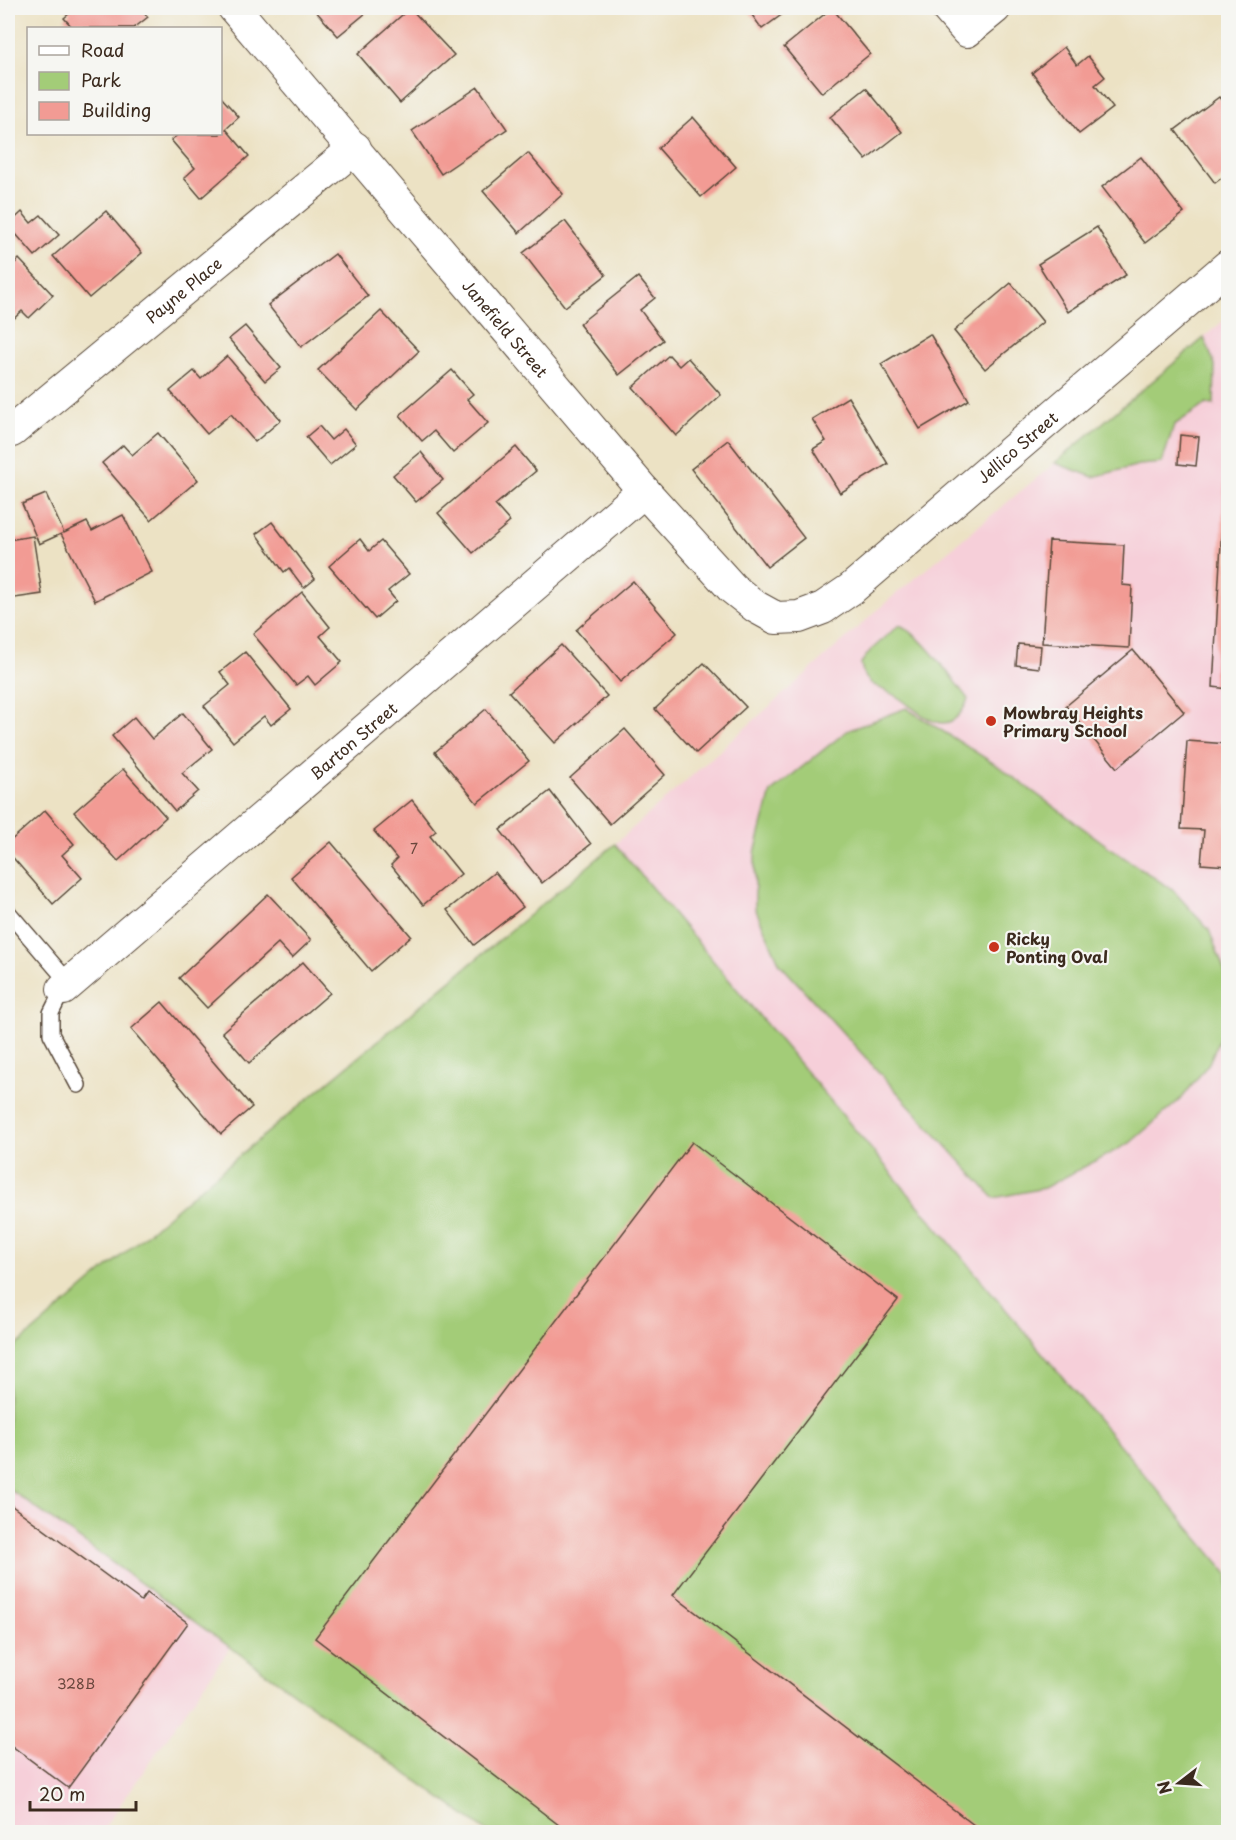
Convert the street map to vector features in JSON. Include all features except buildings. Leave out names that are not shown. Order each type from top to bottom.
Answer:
[{"type":"street","name":"Janefield Street","points":[[234,8],[644,491],[732,588],[776,618],[799,617]]},
{"type":"street","points":[[947,8],[967,31],[995,8]]},
{"type":"street","name":"Payne Place","points":[[12,431],[354,148]]},
{"type":"street","name":"Jellico Street","points":[[799,617],[823,608],[851,589],[1228,266]]},
{"type":"street","name":"Barton Street","points":[[66,986],[644,491]]},
{"type":"lane","points":[[8,912],[66,986],[51,1013],[51,1034],[78,1085]]},
{"type":"shaded area","name":"Mowbray Heights Primary School","points":[[1228,317],[1228,1574],[615,844],[891,598]]},
{"type":"shaded area","points":[[8,1488],[230,1648],[101,1832],[8,1832]]},
{"type":"green space","points":[[1204,338],[1215,365],[1214,405],[1206,404],[1174,425],[1162,463],[1139,465],[1093,477],[1055,463]]},
{"type":"green space","points":[[899,625],[927,647],[968,699],[962,711],[952,721],[944,723],[929,719],[899,698],[874,685],[866,677],[861,663],[870,651]]},
{"type":"green space","name":"Ricky Ponting Oval","points":[[906,708],[998,766],[1120,855],[1173,890],[1209,930],[1225,972],[1227,1021],[1209,1063],[1183,1097],[1130,1143],[1044,1188],[994,1198],[780,964],[755,908],[755,853],[771,792],[847,731]]},
{"type":"green space","points":[[615,844],[1228,1574],[1228,1832],[488,1832],[8,1488],[8,1353],[192,1195]]},
{"type":"place","name":"Mowbray Heights Primary School","points":[[991,721]]},
{"type":"place","name":"Ricky Ponting Oval","points":[[994,947]]}]
